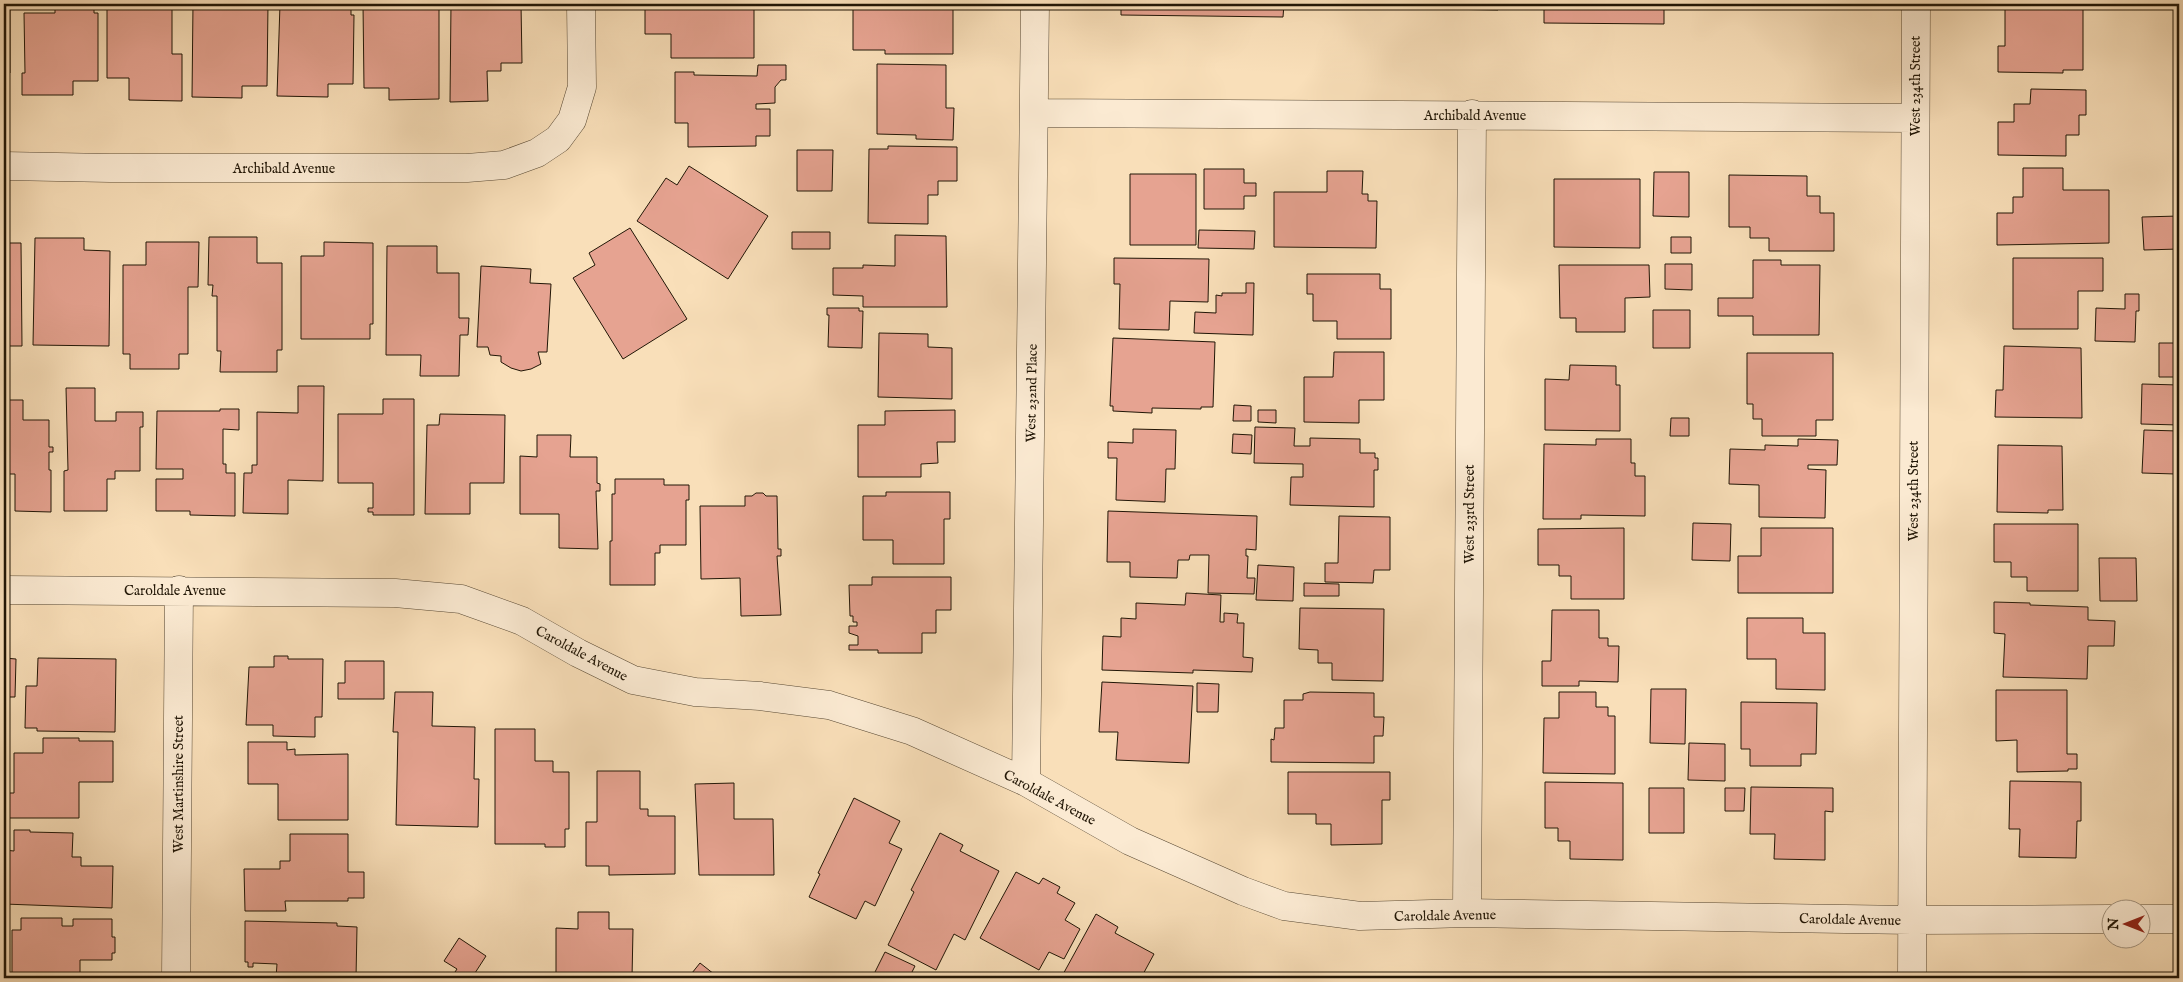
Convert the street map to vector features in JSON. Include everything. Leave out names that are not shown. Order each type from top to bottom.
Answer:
[{"type":"street","name":"Archibald Avenue","points":[[4,166],[110,168],[467,168],[504,165],[537,152],[558,139],[572,120],[582,87],[581,4]]},
{"type":"street","name":"West 232nd Place","points":[[1026,782],[1035,4]]},
{"type":"street","name":"West 234th Street","points":[[1912,978],[1916,4]]},
{"type":"street","name":"Archibald Avenue","points":[[1035,113],[1915,118]]},
{"type":"street","name":"West 233rd Street","points":[[1466,913],[1472,114]]},
{"type":"street","name":"Caroldale Avenue","points":[[4,590],[395,592],[460,599],[522,621],[578,653],[633,680],[695,692],[760,696],[829,704],[912,731],[1026,782],[1130,840],[1243,891],[1284,906],[1360,916],[1466,913],[1912,920],[2100,919]]},
{"type":"street","name":"West Martinshire Street","points":[[176,978],[179,590]]},
{"type":"street","points":[[2150,919],[2179,919]]},
{"type":"building","points":[[4,4],[10,4],[10,73],[4,73]]},
{"type":"building","points":[[55,4],[94,4],[94,13],[98,13],[98,81],[73,81],[73,95],[22,95],[22,73],[25,73],[24,13],[55,13]]},
{"type":"building","points":[[107,4],[172,4],[172,54],[182,54],[182,101],[129,100],[129,78],[107,78]]},
{"type":"building","points":[[193,4],[268,4],[267,86],[242,86],[242,98],[192,97]]},
{"type":"building","points":[[280,4],[351,4],[351,15],[354,15],[353,84],[328,84],[328,97],[277,96]]},
{"type":"building","points":[[363,4],[439,4],[439,99],[389,100],[389,88],[364,88]]},
{"type":"building","points":[[451,4],[521,4],[522,63],[501,63],[501,71],[487,71],[488,101],[450,102]]},
{"type":"building","points":[[645,4],[754,4],[754,58],[671,58],[671,34],[645,34]]},
{"type":"building","points":[[853,4],[953,4],[953,54],[885,54],[885,50],[853,50]]},
{"type":"building","points":[[1121,4],[1284,4],[1283,17],[1121,15]]},
{"type":"building","points":[[1379,4],[1498,4],[1498,10],[1379,8]]},
{"type":"building","points":[[1544,4],[1664,4],[1664,24],[1544,23]]},
{"type":"building","points":[[2005,4],[2083,4],[2083,70],[2063,70],[2063,73],[1998,72],[1998,46],[2005,46]]},
{"type":"building","points":[[877,64],[946,65],[946,108],[954,108],[953,140],[916,139],[916,135],[877,134]]},
{"type":"building","points":[[758,65],[786,65],[786,80],[781,80],[775,87],[775,103],[756,104],[756,109],[770,109],[770,136],[756,136],[756,146],[688,147],[688,123],[675,123],[675,72],[694,72],[694,75],[757,76]]},
{"type":"building","points":[[2031,89],[2086,90],[2086,115],[2079,115],[2079,135],[2066,135],[2066,156],[1998,155],[1998,122],[2014,122],[2014,104],[2030,104]]},
{"type":"building","points":[[888,146],[957,147],[957,181],[938,181],[938,195],[928,195],[928,224],[868,223],[869,149],[888,149]]},
{"type":"building","points":[[797,150],[833,150],[832,191],[797,191]]},
{"type":"building","points":[[689,166],[768,216],[728,279],[637,221],[666,178],[677,185]]},
{"type":"building","points":[[2023,168],[2063,168],[2063,190],[2109,190],[2109,243],[1997,245],[1997,213],[2013,213],[2013,197],[2023,197]]},
{"type":"building","points":[[1204,169],[1244,169],[1244,183],[1256,183],[1256,196],[1244,196],[1244,209],[1204,209]]},
{"type":"building","points":[[1327,171],[1363,171],[1362,194],[1368,194],[1368,201],[1377,201],[1376,248],[1274,247],[1274,192],[1327,192]]},
{"type":"building","points":[[1654,172],[1689,172],[1689,217],[1653,216]]},
{"type":"building","points":[[1130,174],[1196,174],[1196,245],[1130,245]]},
{"type":"building","points":[[1729,175],[1807,176],[1807,196],[1820,196],[1820,213],[1834,213],[1834,251],[1769,251],[1769,238],[1750,238],[1750,227],[1729,227]]},
{"type":"building","points":[[1554,179],[1640,179],[1640,248],[1554,247]]},
{"type":"building","points":[[2179,216],[2179,249],[2144,250],[2142,217]]},
{"type":"building","points":[[630,228],[687,319],[623,359],[573,278],[595,265],[589,253]]},
{"type":"building","points":[[1199,230],[1255,231],[1254,249],[1198,248]]},
{"type":"building","points":[[792,232],[830,232],[830,249],[792,249]]},
{"type":"building","points":[[895,235],[946,236],[947,307],[863,307],[863,296],[833,295],[833,268],[863,268],[863,265],[895,266]]},
{"type":"building","points":[[209,237],[257,237],[257,263],[282,263],[282,350],[277,350],[277,372],[220,372],[221,351],[217,351],[217,296],[212,296],[213,285],[208,285]]},
{"type":"building","points":[[1671,237],[1691,237],[1691,253],[1671,253]]},
{"type":"building","points":[[35,238],[84,238],[84,250],[110,251],[109,346],[33,345]]},
{"type":"building","points":[[146,242],[199,242],[198,287],[188,287],[188,354],[179,354],[179,369],[130,369],[130,354],[123,354],[123,265],[146,265]]},
{"type":"building","points":[[324,242],[373,243],[373,324],[370,324],[370,339],[301,339],[301,256],[324,256]]},
{"type":"building","points":[[4,243],[21,243],[22,346],[4,346]]},
{"type":"building","points":[[387,246],[437,246],[437,273],[459,273],[459,318],[469,318],[468,335],[460,335],[459,376],[420,376],[421,355],[386,355]]},
{"type":"building","points":[[1114,258],[1209,259],[1208,302],[1170,301],[1169,330],[1119,329],[1120,284],[1114,284]]},
{"type":"building","points":[[2013,258],[2103,258],[2103,291],[2078,291],[2078,329],[2013,329]]},
{"type":"building","points":[[1753,260],[1781,260],[1781,265],[1820,265],[1819,335],[1753,335],[1753,316],[1718,316],[1718,298],[1753,298]]},
{"type":"building","points":[[1665,264],[1692,264],[1692,290],[1665,289]]},
{"type":"building","points":[[1559,265],[1649,265],[1650,297],[1625,298],[1625,332],[1576,332],[1576,318],[1560,318]]},
{"type":"building","points":[[481,266],[531,269],[530,283],[551,284],[547,352],[538,352],[541,364],[521,371],[501,362],[501,356],[490,355],[488,347],[477,347]]},
{"type":"building","points":[[1307,274],[1380,274],[1380,289],[1391,289],[1391,339],[1337,339],[1337,321],[1313,321],[1313,294],[1307,294]]},
{"type":"building","points":[[1246,283],[1254,283],[1253,335],[1194,333],[1195,312],[1216,313],[1216,295],[1222,296],[1222,293],[1246,293]]},
{"type":"building","points":[[2125,294],[2139,294],[2139,311],[2136,311],[2135,342],[2095,341],[2096,308],[2125,309]]},
{"type":"building","points":[[827,308],[859,308],[859,311],[863,311],[862,348],[828,347],[829,315],[827,315]]},
{"type":"building","points":[[1653,310],[1690,310],[1690,348],[1653,348]]},
{"type":"building","points":[[879,333],[928,334],[928,347],[952,348],[952,399],[878,397]]},
{"type":"building","points":[[1113,338],[1215,342],[1213,407],[1201,407],[1201,409],[1152,408],[1152,413],[1113,411],[1113,406],[1110,406]]},
{"type":"building","points":[[2159,343],[2179,343],[2179,377],[2159,377]]},
{"type":"building","points":[[2004,346],[2081,348],[2082,418],[1995,417],[1996,390],[2003,390]]},
{"type":"building","points":[[1334,352],[1384,352],[1384,400],[1359,400],[1359,423],[1304,422],[1304,377],[1333,377]]},
{"type":"building","points":[[1747,353],[1833,353],[1833,420],[1816,420],[1816,436],[1762,436],[1762,419],[1753,419],[1753,404],[1747,404]]},
{"type":"building","points":[[1570,365],[1616,366],[1616,385],[1620,385],[1620,431],[1545,430],[1545,379],[1569,380]]},
{"type":"building","points":[[2142,384],[2179,385],[2179,425],[2141,424]]},
{"type":"building","points":[[298,386],[324,386],[323,481],[288,480],[288,514],[243,513],[244,473],[252,473],[252,465],[257,465],[257,412],[298,413]]},
{"type":"building","points":[[66,388],[95,388],[95,421],[116,421],[116,412],[143,412],[143,427],[140,427],[140,471],[115,471],[115,479],[107,479],[107,511],[64,511],[64,471],[68,470]]},
{"type":"building","points":[[383,399],[414,399],[414,515],[373,515],[373,512],[368,512],[368,508],[373,508],[373,483],[338,483],[338,414],[383,414]]},
{"type":"building","points":[[4,400],[23,400],[23,420],[49,420],[49,447],[53,447],[53,452],[49,452],[51,512],[15,511],[15,474],[4,474]]},
{"type":"building","points":[[1234,405],[1251,406],[1251,421],[1233,421]]},
{"type":"building","points":[[220,409],[239,409],[239,430],[223,429],[223,464],[226,464],[226,473],[235,473],[235,516],[190,515],[190,511],[156,511],[156,479],[183,479],[183,469],[156,469],[157,411],[220,411]]},
{"type":"building","points":[[955,410],[955,442],[937,442],[938,463],[921,464],[921,477],[858,477],[858,425],[885,425],[885,411]]},
{"type":"building","points":[[1258,410],[1276,410],[1276,423],[1258,422]]},
{"type":"building","points":[[440,414],[505,415],[504,483],[470,483],[470,514],[425,514],[427,425],[439,425]]},
{"type":"building","points":[[1671,418],[1689,418],[1689,436],[1670,436]]},
{"type":"building","points":[[1255,427],[1295,428],[1294,446],[1310,446],[1310,438],[1360,439],[1360,453],[1375,453],[1375,458],[1378,458],[1378,470],[1374,470],[1374,507],[1290,505],[1291,477],[1303,477],[1303,464],[1254,463]]},
{"type":"building","points":[[1133,429],[1176,430],[1175,469],[1166,469],[1165,502],[1116,500],[1117,458],[1108,458],[1108,442],[1133,443]]},
{"type":"building","points":[[2144,430],[2178,431],[2176,474],[2142,473]]},
{"type":"building","points":[[1233,434],[1252,435],[1251,454],[1232,453]]},
{"type":"building","points":[[537,435],[571,435],[570,457],[597,457],[597,483],[600,484],[600,491],[596,491],[598,549],[559,548],[559,514],[520,514],[520,456],[537,457]]},
{"type":"building","points":[[1596,439],[1631,439],[1631,463],[1635,463],[1635,476],[1645,476],[1645,516],[1581,515],[1581,519],[1543,519],[1544,444],[1596,445]]},
{"type":"building","points":[[1798,439],[1838,440],[1837,465],[1808,465],[1808,469],[1826,470],[1825,518],[1759,517],[1759,485],[1729,484],[1730,449],[1765,450],[1765,445],[1798,446]]},
{"type":"building","points":[[1998,445],[2062,446],[2063,510],[2048,510],[2048,513],[1997,512]]},
{"type":"building","points":[[615,479],[664,479],[664,485],[689,485],[689,500],[686,500],[686,545],[660,545],[660,553],[655,553],[655,585],[610,585],[612,494],[615,494]]},
{"type":"building","points":[[886,492],[950,492],[950,519],[944,519],[944,564],[893,564],[893,540],[863,540],[863,496],[886,496]]},
{"type":"building","points":[[756,493],[763,493],[766,496],[777,496],[778,549],[781,549],[781,556],[777,556],[781,615],[741,616],[740,578],[701,579],[700,506],[745,506],[745,496],[752,496]]},
{"type":"building","points":[[1108,511],[1257,516],[1256,550],[1246,549],[1246,556],[1248,556],[1247,578],[1255,578],[1254,594],[1208,593],[1209,555],[1190,555],[1189,560],[1178,560],[1177,578],[1130,577],[1130,562],[1107,562]]},
{"type":"building","points":[[1339,516],[1390,517],[1390,570],[1374,570],[1373,583],[1325,582],[1325,563],[1338,563]]},
{"type":"building","points":[[1693,523],[1731,524],[1730,561],[1692,560]]},
{"type":"building","points":[[1994,524],[2078,524],[2078,591],[2027,591],[2027,577],[2011,577],[2011,562],[1994,562]]},
{"type":"building","points":[[1624,528],[1624,599],[1571,599],[1571,576],[1559,576],[1559,565],[1538,565],[1538,529]]},
{"type":"building","points":[[1761,528],[1833,528],[1833,593],[1738,593],[1738,556],[1761,556]]},
{"type":"building","points":[[2099,558],[2136,558],[2137,601],[2100,601]]},
{"type":"building","points":[[1258,565],[1294,567],[1293,601],[1256,600]]},
{"type":"building","points":[[872,577],[951,577],[951,610],[936,610],[936,633],[922,633],[922,653],[878,653],[878,650],[849,650],[849,645],[858,645],[858,636],[849,633],[849,626],[857,626],[857,622],[853,622],[853,616],[850,616],[849,585],[872,585]]},
{"type":"building","points":[[1304,583],[1339,584],[1339,596],[1304,596]]},
{"type":"building","points":[[1186,593],[1221,595],[1220,622],[1224,622],[1224,613],[1238,614],[1237,623],[1244,623],[1243,657],[1253,658],[1252,672],[1193,670],[1193,673],[1102,670],[1103,636],[1121,637],[1121,618],[1136,619],[1136,603],[1185,605]]},
{"type":"building","points":[[1994,602],[2088,607],[2088,620],[2115,621],[2114,646],[2088,646],[2087,679],[2003,677],[2005,634],[1994,633]]},
{"type":"building","points":[[1300,608],[1384,609],[1383,681],[1332,680],[1332,663],[1318,663],[1318,650],[1299,649]]},
{"type":"building","points":[[1552,610],[1599,610],[1599,638],[1608,638],[1608,646],[1619,646],[1618,682],[1579,681],[1579,686],[1542,686],[1542,661],[1551,661]]},
{"type":"building","points":[[1747,618],[1803,618],[1803,633],[1825,633],[1825,690],[1776,689],[1776,659],[1747,659]]},
{"type":"building","points":[[2177,642],[2179,642],[2179,678],[2176,678]]},
{"type":"building","points":[[274,656],[288,656],[288,659],[323,659],[322,717],[315,717],[315,737],[273,736],[273,725],[246,725],[249,667],[274,667]]},
{"type":"building","points":[[4,658],[16,659],[15,697],[4,697]]},
{"type":"building","points":[[38,658],[116,659],[115,732],[37,731],[37,728],[25,728],[26,686],[37,686]]},
{"type":"building","points":[[345,661],[384,661],[384,699],[338,699],[338,683],[345,683]]},
{"type":"building","points":[[1102,682],[1193,686],[1189,763],[1116,760],[1118,732],[1099,732]]},
{"type":"building","points":[[1197,683],[1219,684],[1218,712],[1197,712]]},
{"type":"building","points":[[1651,689],[1686,689],[1685,744],[1650,743]]},
{"type":"building","points":[[1996,690],[2067,690],[2067,754],[2077,754],[2077,769],[2068,769],[2068,771],[2017,772],[2017,740],[1996,741]]},
{"type":"building","points":[[395,692],[433,692],[432,726],[475,727],[474,779],[479,779],[478,827],[396,825],[398,732],[393,732]]},
{"type":"building","points":[[1310,692],[1374,693],[1374,717],[1384,717],[1383,736],[1374,736],[1374,763],[1271,762],[1271,739],[1274,740],[1275,728],[1284,728],[1284,700],[1303,700],[1303,694]]},
{"type":"building","points":[[1559,692],[1596,692],[1596,707],[1608,707],[1608,716],[1615,716],[1615,774],[1543,773],[1544,718],[1559,718]]},
{"type":"building","points":[[1741,702],[1817,703],[1816,754],[1801,754],[1801,766],[1750,766],[1750,749],[1741,749]]},
{"type":"building","points":[[495,729],[535,729],[535,761],[553,761],[553,772],[569,772],[569,829],[565,829],[565,847],[545,847],[545,844],[495,844]]},
{"type":"building","points":[[43,738],[79,738],[79,741],[113,741],[113,782],[79,782],[79,818],[4,818],[4,793],[14,793],[14,753],[43,753]]},
{"type":"building","points":[[248,742],[287,742],[287,750],[295,749],[295,755],[348,754],[348,820],[278,820],[278,784],[248,784]]},
{"type":"building","points":[[1689,743],[1725,744],[1725,781],[1688,780]]},
{"type":"building","points":[[597,771],[640,771],[640,809],[648,809],[648,816],[675,816],[675,874],[609,875],[609,866],[586,866],[586,822],[597,822]]},
{"type":"building","points":[[1288,772],[1390,772],[1390,800],[1382,800],[1382,844],[1331,845],[1331,824],[1316,824],[1316,814],[1288,814]]},
{"type":"building","points":[[2010,781],[2081,782],[2081,821],[2077,821],[2076,858],[2019,857],[2020,829],[2009,829]]},
{"type":"building","points":[[1545,782],[1623,783],[1623,860],[1570,859],[1570,841],[1558,841],[1558,828],[1545,828]]},
{"type":"building","points":[[734,783],[734,819],[773,819],[774,875],[699,875],[695,784]]},
{"type":"building","points":[[1751,787],[1833,788],[1833,812],[1825,811],[1825,860],[1774,859],[1775,834],[1750,834]]},
{"type":"building","points":[[1649,788],[1684,788],[1684,833],[1649,833]]},
{"type":"building","points":[[1725,788],[1745,788],[1744,811],[1725,811]]},
{"type":"building","points":[[854,798],[900,821],[889,843],[902,849],[875,906],[865,901],[856,919],[809,897],[820,874],[818,873]]},
{"type":"building","points":[[14,830],[73,833],[72,857],[81,857],[81,866],[113,866],[112,908],[4,904],[4,850],[14,851]]},
{"type":"building","points":[[940,833],[963,845],[960,851],[999,871],[965,940],[954,934],[936,970],[888,945],[914,892],[911,890]]},
{"type":"building","points":[[290,834],[348,834],[348,872],[364,872],[364,898],[348,898],[348,901],[285,901],[286,911],[245,911],[244,869],[280,869],[280,861],[290,861]]},
{"type":"building","points":[[1016,872],[1039,884],[1043,878],[1060,887],[1057,893],[1075,903],[1065,920],[1080,929],[1064,959],[1049,952],[1039,970],[980,938]]},
{"type":"building","points":[[578,912],[609,912],[609,929],[633,929],[632,978],[556,978],[556,928],[578,929]]},
{"type":"building","points":[[1096,914],[1118,927],[1115,933],[1154,954],[1141,978],[1061,978]]},
{"type":"building","points":[[21,918],[62,918],[62,926],[73,926],[73,919],[112,919],[112,937],[115,937],[115,953],[112,953],[112,960],[80,960],[80,978],[12,978],[12,930],[21,930]]},
{"type":"building","points":[[245,921],[337,923],[337,926],[357,927],[356,978],[276,978],[277,964],[253,963],[253,967],[248,967],[248,962],[245,962]]},
{"type":"building","points":[[459,938],[486,956],[475,973],[482,978],[451,978],[457,969],[444,961]]},
{"type":"building","points":[[885,952],[915,966],[909,978],[872,978]]},
{"type":"building","points":[[700,963],[719,978],[688,978]]}]
